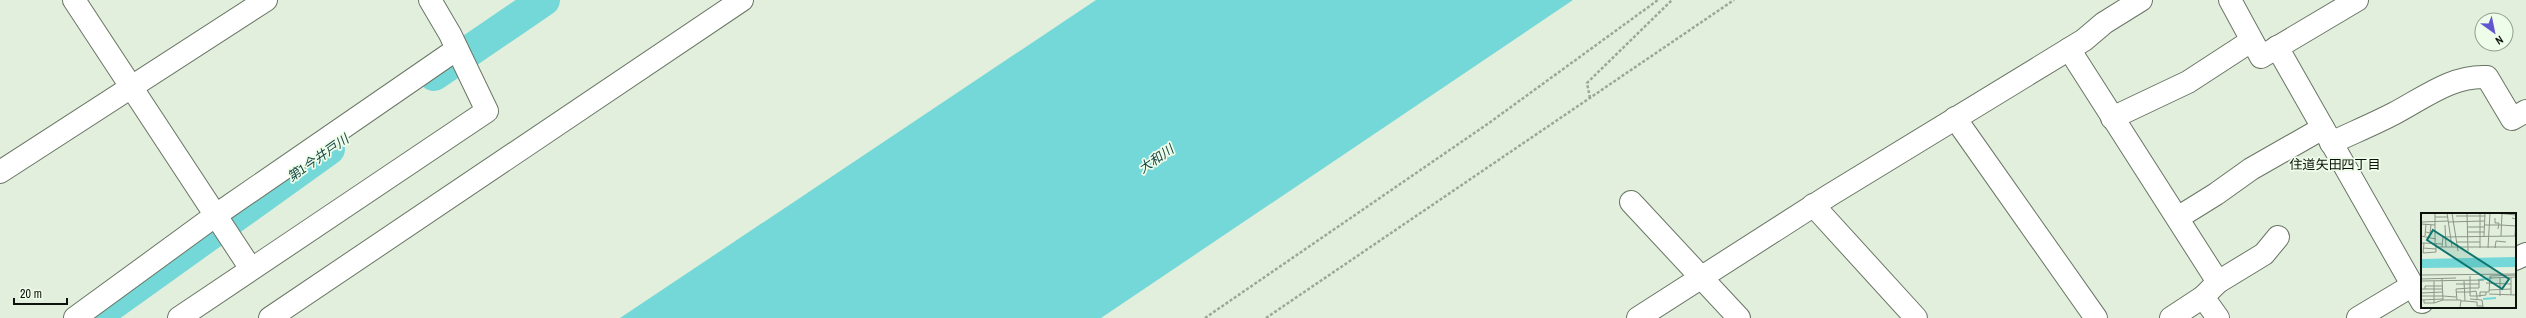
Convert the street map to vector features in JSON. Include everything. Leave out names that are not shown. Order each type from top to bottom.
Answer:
[{"type":"street","points":[[74,0],[251,269]]},
{"type":"street","points":[[0,172],[266,0]]},
{"type":"street","points":[[179,318],[487,111],[458,49],[430,0]]},
{"type":"street","points":[[270,318],[742,0]]},
{"type":"street","points":[[1638,318],[1813,205],[2070,49],[2084,40],[2104,23],[2141,0]]},
{"type":"street","points":[[2230,0],[2251,42],[2261,57],[2357,0]]},
{"type":"street","points":[[2112,118],[2188,82],[2251,42]]},
{"type":"street","points":[[2277,47],[2417,294],[2358,318]]},
{"type":"street","points":[[75,318],[217,216],[458,49]]},
{"type":"street","points":[[2070,49],[2112,118],[2179,217],[2210,289],[2218,318]]},
{"type":"street","points":[[2179,217],[2216,194],[2251,169],[2327,136],[2393,114],[2452,82],[2472,76],[2487,77],[2512,119],[2526,111]]},
{"type":"street","points":[[1955,118],[2096,318]]},
{"type":"street","points":[[1631,202],[1739,318]]},
{"type":"street","points":[[1813,205],[1916,318]]},
{"type":"street","points":[[2171,318],[2210,289],[2264,254],[2278,237]]},
{"type":"street","points":[[2516,259],[2526,254]]},
{"type":"street","points":[[2425,308],[2430,318]]},
{"type":"path","points":[[1204,318],[1489,123],[1658,0]]},
{"type":"path","points":[[1590,98],[1587,83],[1672,0]]},
{"type":"path","points":[[1266,318],[1734,0]]},
{"type":"water","name":"大和川","points":[[1096,0],[1573,0],[1101,318],[620,318]]},
{"type":"waterway","name":"第1今井戸川","points":[[434,75],[544,0]]},
{"type":"waterway","name":"第1今井戸川","points":[[100,313],[329,149]]},
{"type":"district","name":"住道矢田四丁目","points":[[2335,164]]}]
